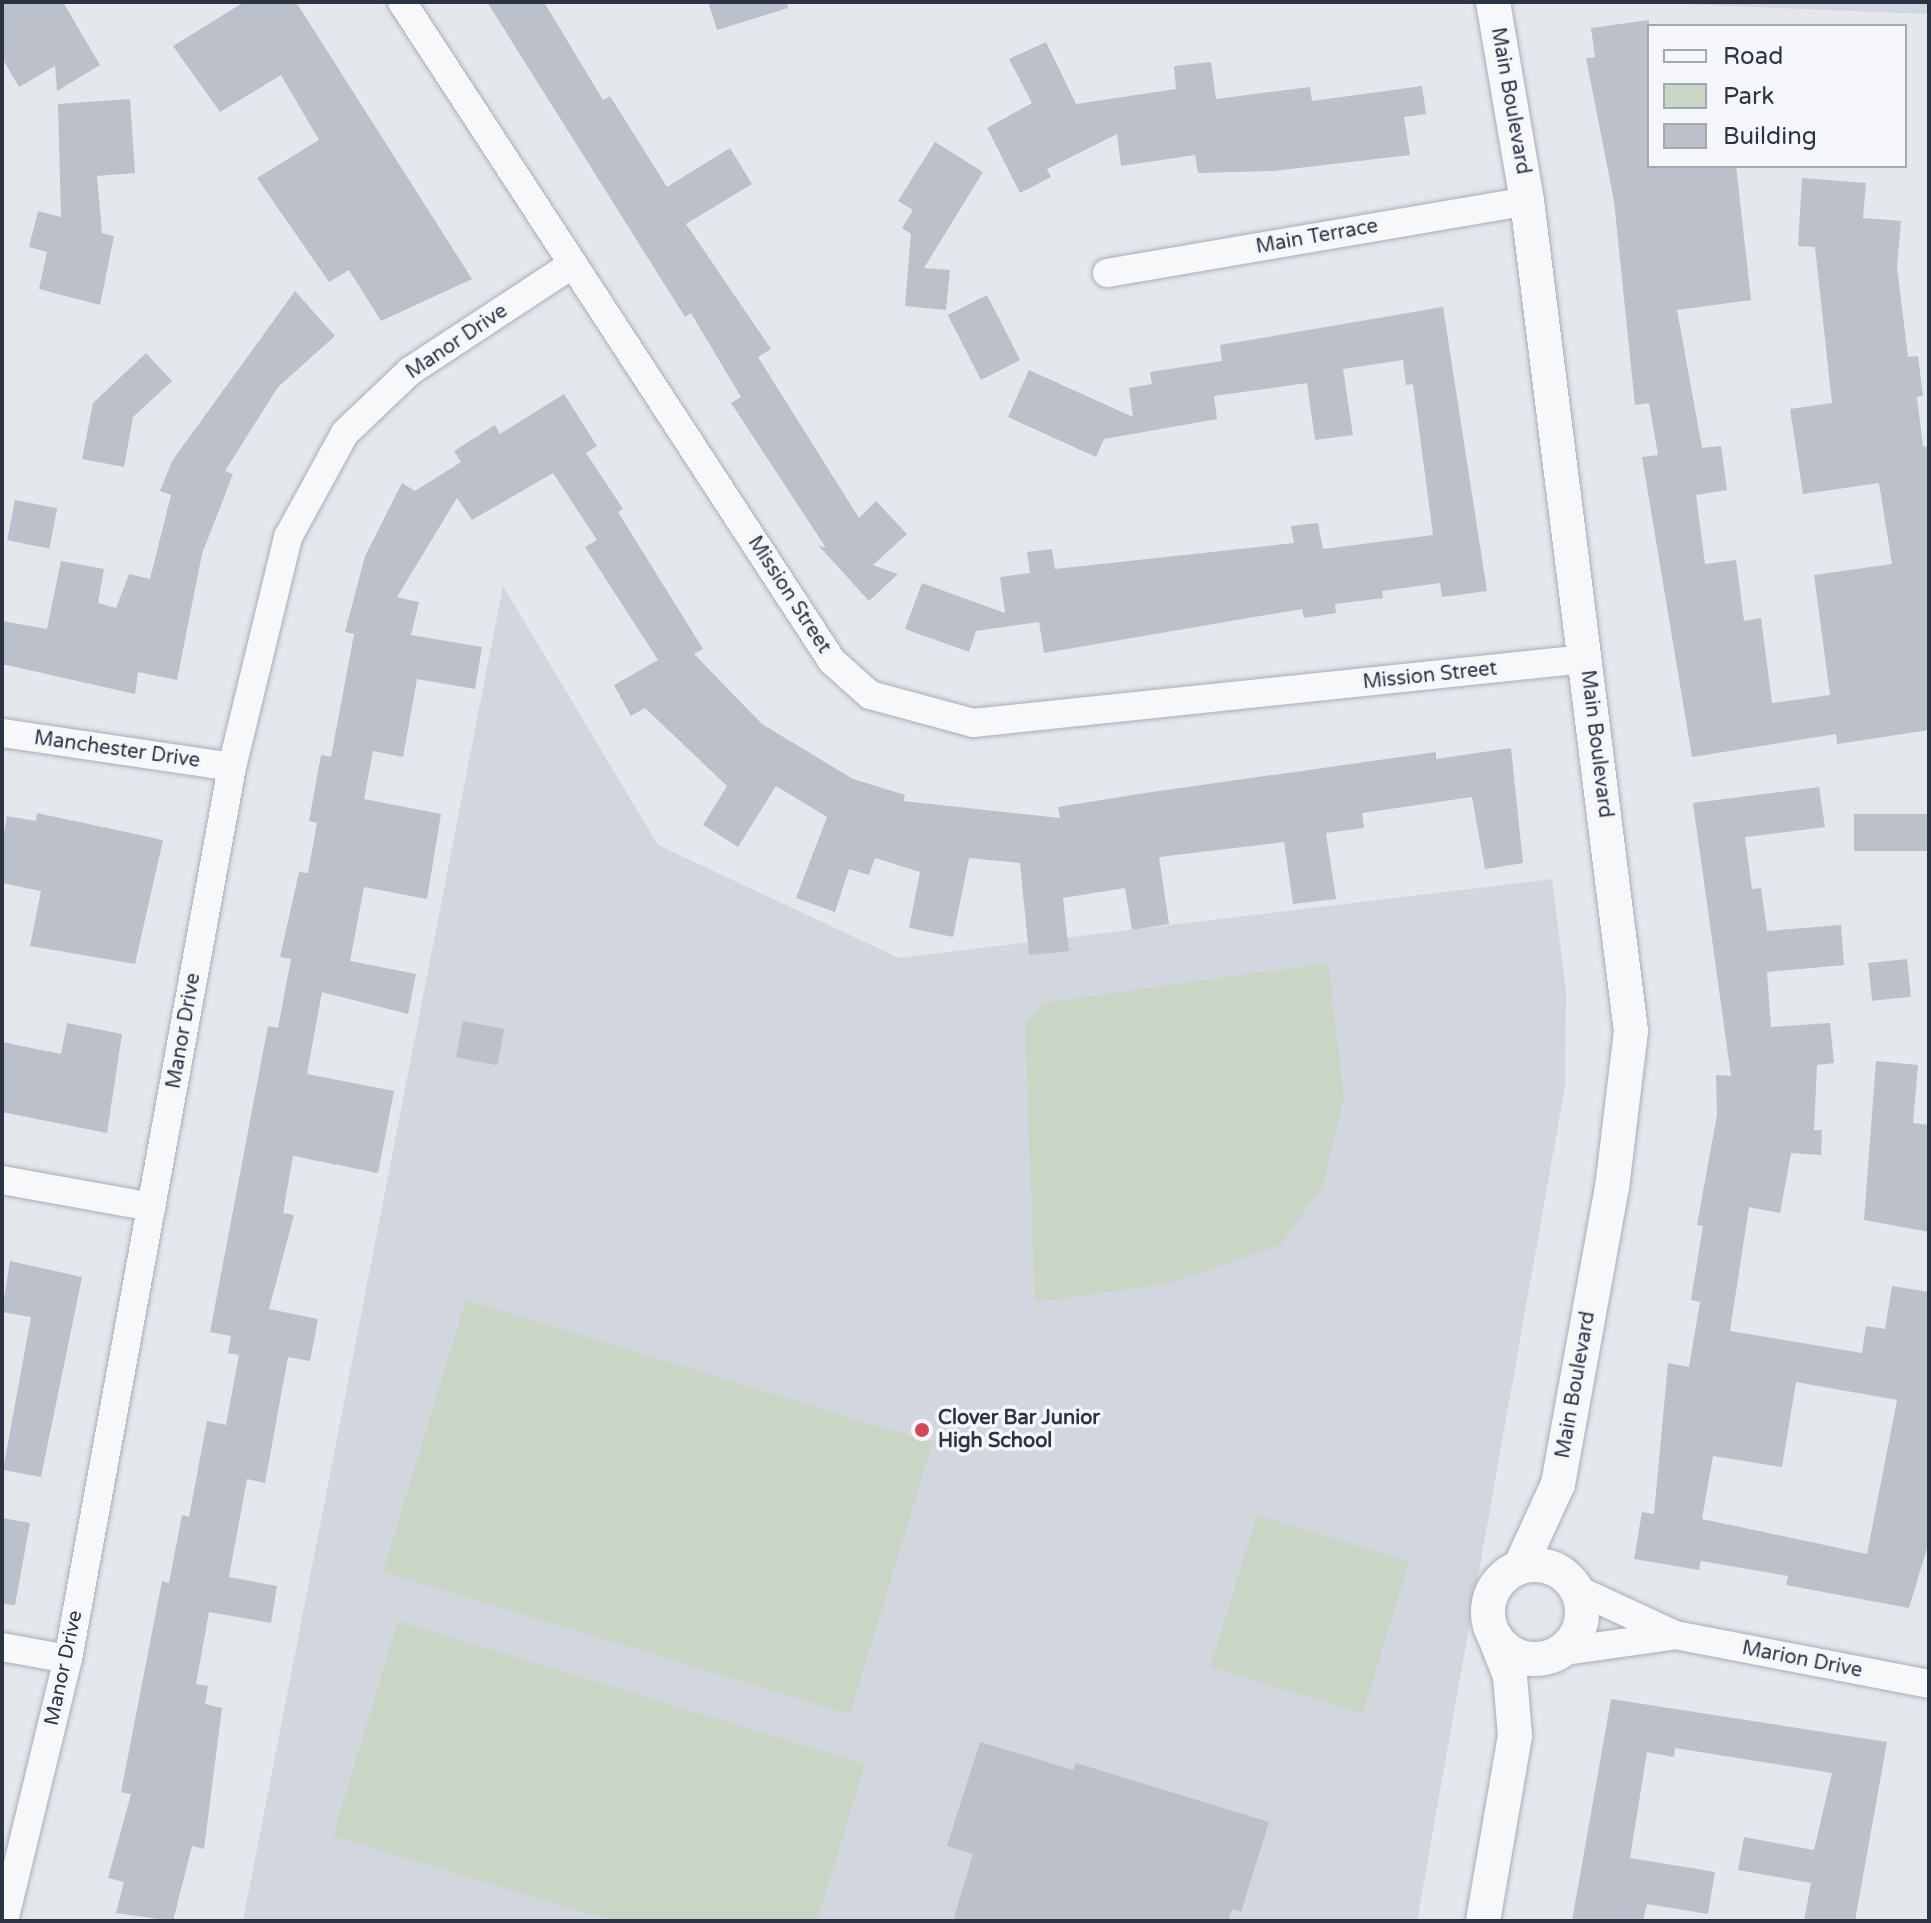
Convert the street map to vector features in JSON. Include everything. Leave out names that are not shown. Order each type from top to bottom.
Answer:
[{"type":"street","name":"Main Boulevard","points":[[1483,1921],[1515,1736],[1510,1676],[1494,1635],[1491,1595],[1520,1567],[1558,1484],[1612,1187],[1631,1031],[1527,201],[1493,2]]},
{"type":"street","name":"Mission Street","points":[[407,4],[832,661],[870,695],[973,723],[1585,659]]},
{"type":"street","name":"Main Terrace","points":[[1107,273],[1527,201]]},
{"type":"street","name":"Manor Drive","points":[[4,1921],[68,1659],[232,767],[288,537],[345,433],[410,371],[573,264]]},
{"type":"street","name":"Manchester Drive","points":[[2,733],[232,767]]},
{"type":"street","points":[[2,1180],[152,1207]]},
{"type":"street","name":"Main Boulevard","points":[[1515,1736],[1557,1653],[1580,1625],[1575,1588],[1564,1551],[1558,1484]]},
{"type":"street","points":[[1520,1567],[1550,1567],[1575,1588]]},
{"type":"street","name":"Marion Drive","points":[[1575,1588],[1675,1635],[1929,1684]]},
{"type":"street","points":[[1494,1635],[1528,1658],[1557,1653]]},
{"type":"street","name":"Marion Drive","points":[[1557,1653],[1675,1635]]},
{"type":"street","points":[[2,1647],[68,1659]]},
{"type":"shaded area","points":[[1633,2],[1929,2],[1929,14]]},
{"type":"shaded area","name":"Clover Bar Junior High School","points":[[503,586],[658,845],[899,958],[1552,879],[1566,991],[1565,1086],[1417,1921],[243,1921]]},
{"type":"green space","points":[[1328,963],[1344,1097],[1323,1185],[1280,1245],[1168,1284],[1035,1302],[1025,1025],[1043,1003]]},
{"type":"green space","points":[[466,1300],[933,1443],[850,1714],[383,1572]]},
{"type":"green space","points":[[1257,1515],[1409,1561],[1363,1714],[1211,1667]]},
{"type":"green space","points":[[398,1621],[865,1764],[817,1921],[613,1921],[333,1836]]},
{"type":"building","points":[[2,2],[63,2],[100,65],[57,91],[55,66],[19,87],[2,58]]},
{"type":"building","points":[[244,2],[296,2],[472,279],[381,321],[349,270],[329,282],[257,178],[319,140],[281,75],[220,112],[173,46]]},
{"type":"building","points":[[487,2],[544,2],[603,100],[610,96],[667,187],[730,148],[752,184],[686,224],[771,349],[758,357],[859,518],[876,501],[907,534],[873,565],[898,574],[869,601],[818,545],[826,548],[731,403],[741,397],[691,313],[685,317]]},
{"type":"building","points":[[708,2],[787,2],[788,8],[717,30]]},
{"type":"building","points":[[1649,20],[1647,168],[1736,168],[1751,300],[1677,310],[1702,448],[1721,446],[1727,490],[1696,495],[1705,564],[1736,560],[1744,621],[1761,618],[1772,703],[1830,695],[1814,575],[1892,564],[1879,483],[1803,494],[1790,409],[1832,403],[1815,247],[1798,246],[1802,178],[1866,183],[1863,218],[1901,221],[1897,267],[1908,357],[1918,356],[1923,396],[1917,397],[1923,447],[1929,446],[1929,730],[1837,744],[1836,734],[1692,757],[1642,457],[1658,455],[1649,403],[1635,405],[1614,201],[1586,58],[1595,57],[1591,28]]},
{"type":"building","points":[[1046,42],[1076,104],[1176,89],[1174,66],[1211,62],[1216,99],[1310,87],[1312,101],[1422,86],[1426,114],[1404,117],[1410,155],[1273,171],[1198,173],[1195,155],[1121,166],[1117,134],[1047,169],[1051,177],[1020,193],[987,128],[1032,103],[1009,59]]},
{"type":"building","points":[[130,99],[135,173],[97,176],[102,233],[114,236],[100,305],[39,289],[47,252],[29,247],[38,211],[61,217],[58,104]]},
{"type":"building","points":[[935,142],[983,172],[924,268],[950,270],[946,310],[905,306],[911,234],[902,228],[913,210],[898,201]]},
{"type":"building","points":[[295,291],[335,336],[278,387],[225,471],[233,474],[202,554],[177,680],[138,672],[135,694],[2,664],[2,621],[47,629],[61,561],[104,569],[98,603],[116,608],[129,574],[150,579],[171,495],[160,491],[172,461]]},
{"type":"building","points":[[987,295],[1020,360],[981,380],[948,315]]},
{"type":"building","points":[[1443,307],[1487,591],[1442,597],[1440,583],[1382,591],[1383,598],[1335,604],[1336,613],[1304,618],[1302,609],[1044,653],[1039,622],[976,631],[969,652],[905,629],[922,583],[1005,613],[1000,577],[1030,573],[1027,552],[1052,549],[1055,569],[1294,543],[1291,526],[1318,523],[1323,549],[1433,535],[1413,384],[1406,385],[1403,360],[1343,369],[1353,435],[1315,440],[1307,383],[1214,396],[1217,419],[1104,439],[1096,457],[1008,417],[1029,370],[1133,417],[1129,388],[1152,384],[1150,372],[1222,361],[1220,345]]},
{"type":"building","points":[[146,353],[172,381],[133,417],[124,467],[82,459],[93,403]]},
{"type":"building","points":[[564,394],[597,446],[586,453],[623,509],[618,512],[703,649],[694,654],[762,724],[853,779],[905,795],[903,801],[1060,818],[1058,807],[1145,793],[1436,752],[1436,759],[1511,748],[1523,863],[1485,869],[1472,797],[1362,813],[1364,828],[1326,833],[1336,899],[1293,904],[1284,842],[1159,857],[1169,924],[1132,930],[1125,888],[1063,898],[1069,951],[1029,955],[1020,863],[969,858],[953,937],[909,928],[920,872],[875,858],[869,875],[849,869],[835,912],[796,898],[827,817],[776,786],[738,847],[703,825],[727,786],[645,708],[631,716],[614,685],[658,660],[585,547],[597,540],[553,473],[472,520],[457,498],[397,597],[419,602],[411,635],[482,647],[475,689],[417,679],[403,757],[373,751],[364,799],[441,814],[427,899],[364,887],[350,961],[416,974],[408,1014],[322,992],[307,1074],[394,1091],[378,1173],[293,1156],[283,1213],[294,1215],[269,1309],[318,1319],[310,1361],[288,1357],[265,1483],[247,1479],[229,1577],[277,1586],[271,1623],[209,1612],[196,1684],[208,1686],[205,1704],[222,1708],[204,1849],[192,1846],[173,1921],[116,1913],[124,1882],[108,1878],[131,1794],[121,1792],[162,1581],[169,1583],[182,1515],[189,1517],[207,1421],[226,1425],[239,1355],[228,1353],[231,1336],[210,1332],[268,1026],[278,1028],[291,959],[280,957],[299,872],[308,873],[317,823],[309,821],[321,755],[331,757],[354,634],[345,632],[365,556],[402,483],[415,491],[461,462],[454,451],[495,425],[500,434]]},
{"type":"building","points":[[15,500],[57,508],[49,548],[7,540]]},
{"type":"building","points":[[1819,787],[1825,827],[1745,837],[1752,889],[1761,888],[1767,931],[1841,925],[1844,965],[1767,972],[1771,1027],[1830,1023],[1834,1063],[1817,1065],[1814,1130],[1822,1130],[1821,1155],[1791,1153],[1780,1213],[1749,1207],[1730,1331],[1862,1353],[1866,1326],[1885,1329],[1892,1286],[1929,1292],[1928,1545],[1909,1608],[1786,1585],[1788,1576],[1701,1561],[1699,1570],[1634,1559],[1642,1512],[1654,1514],[1668,1363],[1689,1367],[1700,1302],[1691,1300],[1703,1226],[1697,1225],[1717,1115],[1716,1075],[1731,1076],[1693,803]],"holes":[[[1796,1382],[1897,1400],[1867,1554],[1702,1519],[1713,1456],[1782,1467]]]},
{"type":"building","points":[[37,813],[163,840],[135,964],[30,946],[41,891],[2,883],[2,843],[7,816],[36,821]]},
{"type":"building","points":[[1854,814],[1929,814],[1929,851],[1854,851]]},
{"type":"building","points":[[1907,959],[1911,997],[1872,1001],[1868,963]]},
{"type":"building","points":[[463,1021],[504,1029],[497,1065],[456,1057]]},
{"type":"building","points":[[67,1023],[122,1034],[107,1133],[2,1112],[2,1042],[61,1054]]},
{"type":"building","points":[[1876,1061],[1918,1065],[1913,1123],[1929,1125],[1929,1232],[1864,1220]]},
{"type":"building","points":[[10,1261],[82,1277],[41,1477],[3,1470],[31,1317],[2,1312]]},
{"type":"building","points":[[2,1518],[30,1523],[15,1605],[2,1604]]},
{"type":"building","points":[[1611,1699],[1887,1742],[1855,1921],[1804,1921],[1811,1883],[1738,1870],[1744,1837],[1814,1850],[1832,1773],[1675,1748],[1674,1757],[1647,1752],[1630,1858],[1715,1872],[1708,1914],[1647,1904],[1643,1921],[1572,1921]]},
{"type":"building","points":[[980,1742],[1073,1770],[1076,1763],[1269,1822],[1241,1912],[1232,1909],[1228,1921],[953,1921],[973,1854],[947,1846]]},
{"type":"place","name":"Clover Bar Junior High School","points":[[922,1430]]}]
